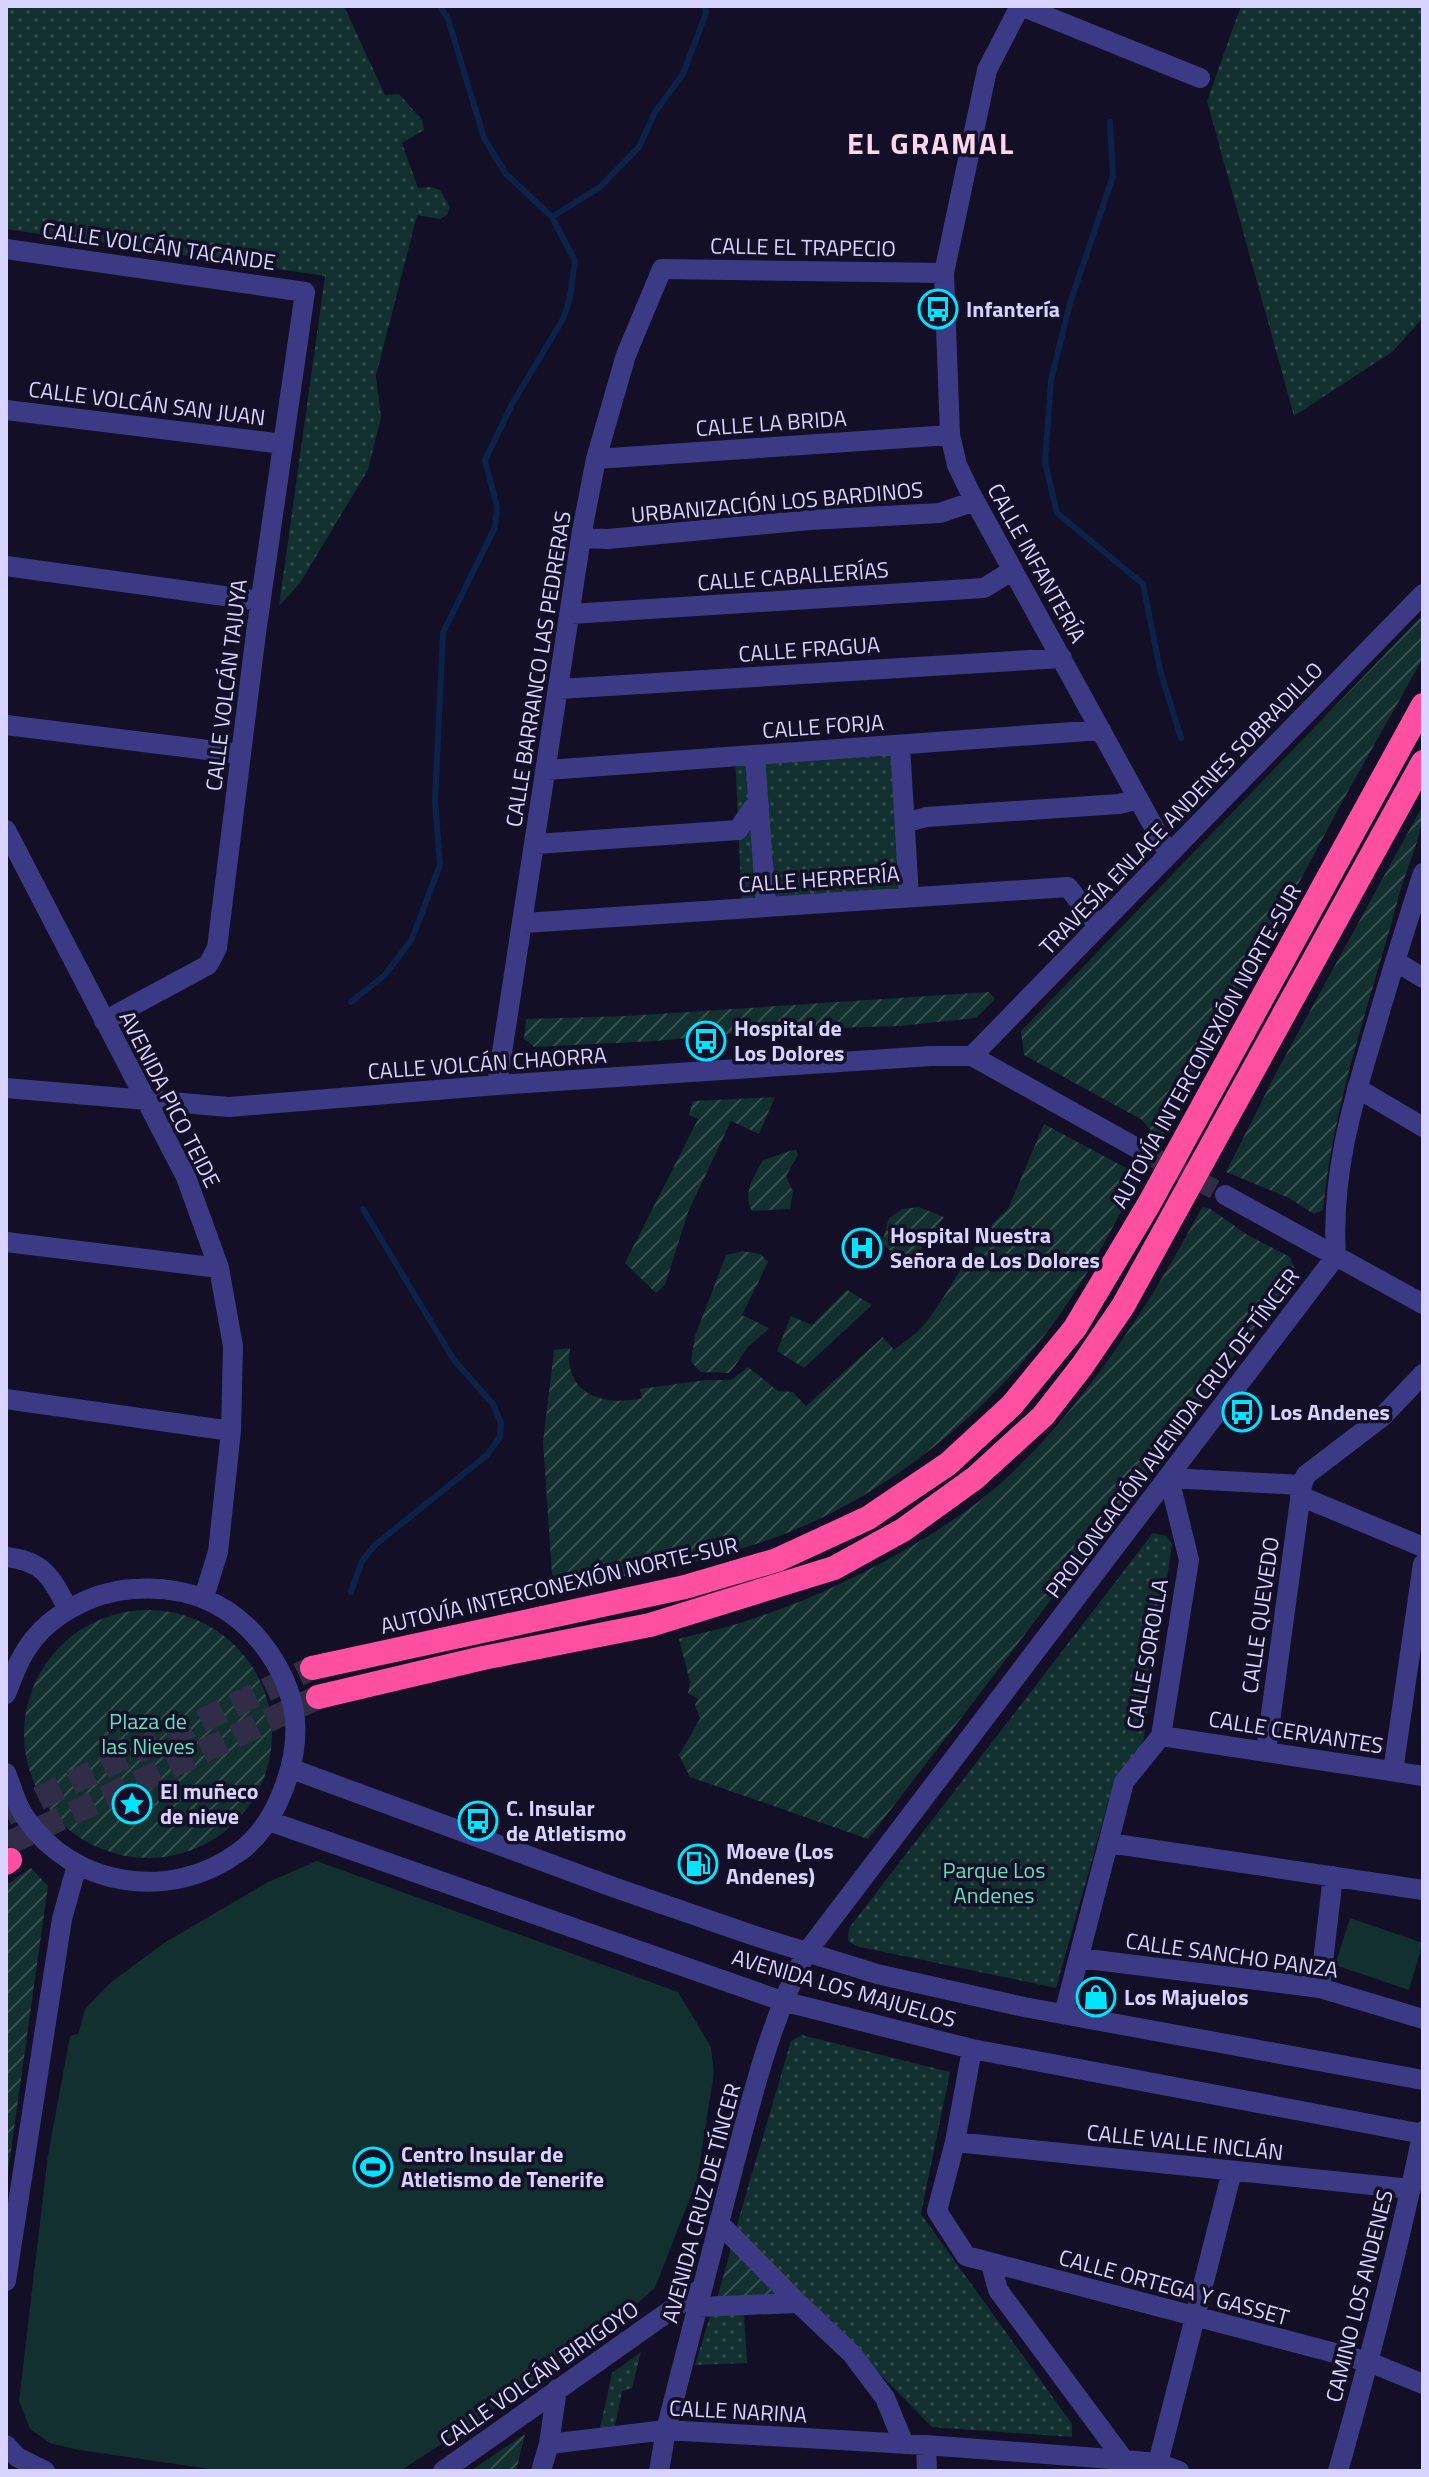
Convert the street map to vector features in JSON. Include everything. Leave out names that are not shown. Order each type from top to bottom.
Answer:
[{"type":"highway","name":"AUTOVÍA INTERCONEXIÓN NORTE-SUR","points":[[312,1668],[685,1587],[777,1560],[868,1518],[948,1464],[1012,1405],[1075,1328],[1149,1204],[1423,705]]},
{"type":"highway","points":[[318,1697],[483,1658],[650,1625],[790,1583],[834,1568],[903,1530],[975,1478],[1043,1416],[1123,1306],[1423,762]]},
{"type":"street","points":[[1020,6],[1200,78]]},
{"type":"street","name":"CALLE INFANTERÍA","points":[[1020,6],[987,70],[944,273],[950,435],[957,465],[975,501],[1168,853]]},
{"type":"street","name":"CALLE VOLCÁN TACANDE","points":[[6,249],[305,292]]},
{"type":"street","name":"CALLE EL TRAPECIO","points":[[662,269],[944,273]]},
{"type":"street","name":"CALLE BARRANCO LAS PEDRERAS","points":[[497,1085],[581,538],[596,459],[626,355],[662,269]]},
{"type":"street","name":"CALLE VOLCÁN TAJUYA","points":[[104,1021],[208,965],[217,948],[260,601],[305,292]]},
{"type":"street","name":"CALLE VOLCÁN SAN JUAN","points":[[6,410],[283,444]]},
{"type":"street","name":"CALLE LA BRIDA","points":[[596,459],[950,435]]},
{"type":"street","name":"URBANIZACIÓN LOS BARDINOS","points":[[581,538],[620,538],[810,520],[940,513],[975,501]]},
{"type":"street","points":[[6,566],[260,601]]},
{"type":"street","name":"CALLE CABALLERÍAS","points":[[571,614],[984,588],[1013,570]]},
{"type":"street","name":"TRAVESÍA ENLACE ANDENES SOBRADILLO","points":[[972,1056],[1423,594]]},
{"type":"street","name":"CALLE FRAGUA","points":[[559,689],[1062,658]]},
{"type":"street","points":[[6,725],[240,754]]},
{"type":"street","name":"CALLE FORJA","points":[[547,770],[1101,730]]},
{"type":"street","points":[[900,745],[909,897]]},
{"type":"street","points":[[755,755],[766,907]]},
{"type":"street","points":[[905,823],[926,817],[1119,804],[1138,799]]},
{"type":"street","points":[[536,844],[738,830],[753,808],[759,806]]},
{"type":"street","name":"AVENIDA PICO TEIDE","points":[[6,830],[186,1177],[219,1268],[233,1346],[231,1431],[218,1552],[204,1597]]},
{"type":"street","points":[[1336,1256],[1336,1180],[1357,1088],[1423,873]]},
{"type":"street","name":"CALLE HERRERÍA","points":[[524,923],[1068,887],[1098,926]]},
{"type":"street","points":[[1395,961],[1423,978]]},
{"type":"street","name":"CALLE VOLCÁN CHAORRA","points":[[6,1088],[229,1107],[497,1085],[931,1056],[972,1056]]},
{"type":"street","points":[[972,1056],[1144,1152]]},
{"type":"street","points":[[1357,1088],[1423,1127]]},
{"type":"street","points":[[1225,1195],[1423,1304]]},
{"type":"street","points":[[6,1242],[219,1268]]},
{"type":"street","name":"PROLONGACIÓN AVENIDA CRUZ DE TÍNCER","points":[[806,1953],[1336,1256]]},
{"type":"street","points":[[1301,1491],[1306,1475],[1382,1417],[1423,1374]]},
{"type":"street","points":[[6,1399],[231,1431]]},
{"type":"street","points":[[1169,1478],[1301,1491],[1423,1547]]},
{"type":"street","name":"CALLE SOROLLA","points":[[1064,2014],[1124,1782],[1161,1736],[1189,1560],[1169,1478]]},
{"type":"street","name":"CALLE QUEVEDO","points":[[1266,1751],[1301,1491]]},
{"type":"street","points":[[6,1557],[28,1559],[50,1577],[68,1609]]},
{"type":"street","points":[[1393,1771],[1423,1564]]},
{"type":"street","points":[[6,1694],[23,1654],[43,1629],[68,1609],[112,1590],[161,1587],[204,1597],[247,1624],[279,1665],[290,1693],[296,1728],[292,1769],[269,1821],[241,1851],[210,1870],[177,1881],[137,1883],[105,1877],[77,1865],[43,1840],[24,1815],[6,1773]]},
{"type":"street","name":"CALLE CERVANTES","points":[[1161,1736],[1423,1776]]},
{"type":"street","name":"AVENIDA LOS MAJUELOS","points":[[292,1769],[613,1887],[877,1974],[1064,2014],[1423,2080]]},
{"type":"street","name":"AVENIDA LOS MAJUELOS","points":[[269,1821],[782,2001],[972,2049],[1423,2133]]},
{"type":"street","points":[[1109,1843],[1423,1890]]},
{"type":"street","points":[[6,2281],[62,1919],[77,1865]]},
{"type":"street","points":[[1320,1988],[1333,1876]]},
{"type":"street","name":"AVENIDA CRUZ DE TÍNCER","points":[[659,2471],[666,2430],[699,2298],[782,2001],[806,1953]]},
{"type":"street","name":"CALLE SANCHO PANZA","points":[[1079,1958],[1320,1988],[1423,2019]]},
{"type":"street","points":[[955,2142],[972,2049]]},
{"type":"street","name":"CAMINO LOS ANDENES","points":[[1338,2471],[1415,2217],[1411,2189],[1423,2133]]},
{"type":"street","name":"CALLE VALLE INCLÁN","points":[[955,2142],[1411,2189]]},
{"type":"street","name":"CALLE ORTEGA Y GASSET","points":[[955,2142],[937,2211],[966,2256],[1369,2362],[1423,2384]]},
{"type":"street","points":[[1158,2463],[1232,2171]]},
{"type":"street","points":[[719,2223],[837,2338],[869,2376],[885,2398],[904,2444]]},
{"type":"street","points":[[991,2264],[998,2290],[1124,2460]]},
{"type":"street","points":[[699,2298],[798,2303]]},
{"type":"street","name":"CALLE VOLCÁN BIRIGOYO","points":[[443,2471],[557,2389],[699,2298]]},
{"type":"street","points":[[541,2471],[549,2444],[557,2389]]},
{"type":"street","name":"CALLE NARINA","points":[[549,2444],[666,2430],[1124,2460],[1158,2463],[1179,2471]]},
{"type":"street","points":[[6,2445],[17,2457],[45,2471]]},
{"type":"street","points":[[926,2445],[927,2471]]},
{"type":"green space","points":[[6,6],[344,6],[385,95],[399,94],[422,120],[424,130],[402,143],[418,188],[440,190],[450,207],[447,215],[440,219],[417,215],[376,376],[381,417],[368,470],[300,583],[279,606],[325,276],[6,229]]},
{"type":"green space","points":[[1241,6],[1423,6],[1423,318],[1392,352],[1294,416],[1207,101]]},
{"type":"green space","points":[[1423,615],[1423,658],[1342,802],[1162,1139],[1142,1120],[1024,1055],[1021,1031]]},
{"type":"green space","points":[[900,745],[909,897],[742,909],[735,756]]},
{"type":"green space","points":[[1423,805],[1417,841],[1401,887],[1344,1092],[1323,1210],[1314,1214],[1289,1198],[1226,1172],[1277,1071]]},
{"type":"green space","points":[[989,992],[995,999],[976,1018],[899,1026],[768,1030],[656,1041],[534,1047],[524,1039],[526,1019],[627,1016]]},
{"type":"green space","points":[[775,1097],[759,1134],[731,1121],[688,1212],[665,1285],[656,1293],[625,1263],[698,1119],[689,1115],[693,1101]]},
{"type":"green space","points":[[1044,1124],[1141,1176],[1075,1292],[1047,1332],[980,1407],[901,1472],[813,1522],[718,1555],[561,1589],[552,1574],[543,1442],[554,1350],[570,1348],[573,1376],[589,1394],[601,1398],[628,1400],[642,1398],[640,1389],[706,1380],[731,1380],[748,1367],[778,1391],[793,1392],[806,1406],[883,1337],[894,1350],[924,1325],[985,1234],[1008,1209]]},
{"type":"green space","points":[[796,1149],[798,1155],[786,1176],[793,1192],[790,1209],[752,1211],[749,1191],[763,1160]]},
{"type":"green space","points":[[919,1207],[944,1217],[908,1267],[882,1243],[889,1218],[902,1209]]},
{"type":"green space","points":[[1202,1207],[1209,1208],[1246,1234],[1290,1257],[1297,1275],[868,1839],[690,1777],[679,1755],[700,1719],[695,1705],[698,1699],[688,1693],[690,1682],[679,1639],[772,1612],[861,1574],[945,1525],[1004,1480],[1070,1410],[1101,1370],[1130,1329]]},
{"type":"green space","points":[[742,1251],[761,1254],[768,1262],[742,1315],[769,1328],[747,1348],[729,1373],[700,1372],[691,1361],[695,1336],[726,1255]]},
{"type":"green space","points":[[847,1290],[872,1305],[804,1368],[777,1351],[791,1316],[812,1325]]},
{"type":"green space","name":"Parque Los Andenes","points":[[1153,1533],[1167,1536],[1172,1544],[1142,1750],[1115,1778],[1056,1988],[856,1946],[848,1941],[849,1928]]},
{"type":"green space","name":"Plaza de las Nieves","points":[[148,1610],[172,1612],[196,1619],[236,1646],[263,1686],[270,1710],[270,1758],[263,1782],[236,1822],[196,1849],[172,1856],[148,1858],[124,1856],[100,1849],[60,1822],[33,1782],[26,1758],[24,1734],[26,1710],[33,1686],[60,1646],[100,1619],[124,1612]]},
{"type":"green space","name":"Centro Insular de Atletismo de Tenerife","points":[[317,1861],[678,1992],[711,2047],[714,2073],[697,2180],[655,2288],[621,2318],[476,2422],[400,2471],[224,2471],[50,2443],[30,2429],[19,2401],[48,2155],[70,2036],[78,2034],[85,2009],[110,1983],[164,1943],[268,1882]]},
{"type":"green space","points":[[31,1868],[48,1886],[6,2186],[6,1885]]},
{"type":"green space","points":[[1350,1918],[1423,1943],[1409,1990],[1335,1965]]},
{"type":"green space","points":[[802,2035],[950,2072],[921,2214],[1072,2424],[1072,2437],[932,2427],[736,2228],[791,2041]]},
{"type":"green space","points":[[732,2245],[784,2298],[716,2302]]},
{"type":"green space","points":[[711,2313],[744,2313],[747,2363],[695,2365]]},
{"type":"green space","points":[[641,2352],[632,2388],[622,2391],[615,2426],[600,2428],[612,2373]]},
{"type":"green space","points":[[525,2434],[516,2471],[470,2471]]},
{"type":"waterway","points":[[351,1002],[385,975],[412,939],[440,865],[435,801],[443,633],[495,527],[497,507],[485,460],[512,404],[563,319],[570,298],[575,261],[552,217],[506,174],[484,138],[448,19],[440,6]]},
{"type":"waterway","points":[[552,217],[600,187],[639,147],[655,112],[683,74],[706,13],[705,6]]},
{"type":"waterway","points":[[1110,122],[1113,176],[1070,303],[1051,380],[1045,462],[1057,513],[1143,584],[1160,670],[1181,738]]},
{"type":"waterway","points":[[351,1592],[362,1561],[375,1545],[487,1455],[500,1437],[501,1423],[493,1404],[454,1360],[363,1209]]},
{"type":"tunnel","points":[[1144,1152],[1225,1195]]},
{"type":"tunnel","points":[[6,1814],[312,1668]]},
{"type":"tunnel","points":[[7,1844],[318,1697]]},
{"type":"place","name":"Infantería","points":[[938,309]]},
{"type":"place","name":"Hospital de Los Dolores","points":[[706,1041]]},
{"type":"place","name":"Hospital Nuestra Señora de Los Dolores","points":[[862,1248]]},
{"type":"place","name":"Los Andenes","points":[[1242,1412]]},
{"type":"place","name":"El muñeco de nieve","points":[[132,1804]]},
{"type":"place","name":"C. Insular de Atletismo","points":[[478,1821]]},
{"type":"place","name":"Moeve (Los Andenes)","points":[[698,1864]]},
{"type":"place","name":"Los Majuelos","points":[[1096,1997]]},
{"type":"place","name":"Centro Insular de Atletismo de Tenerife","points":[[373,2167]]},
{"type":"district","name":"EL GRAMAL","points":[[931,144]]}]
